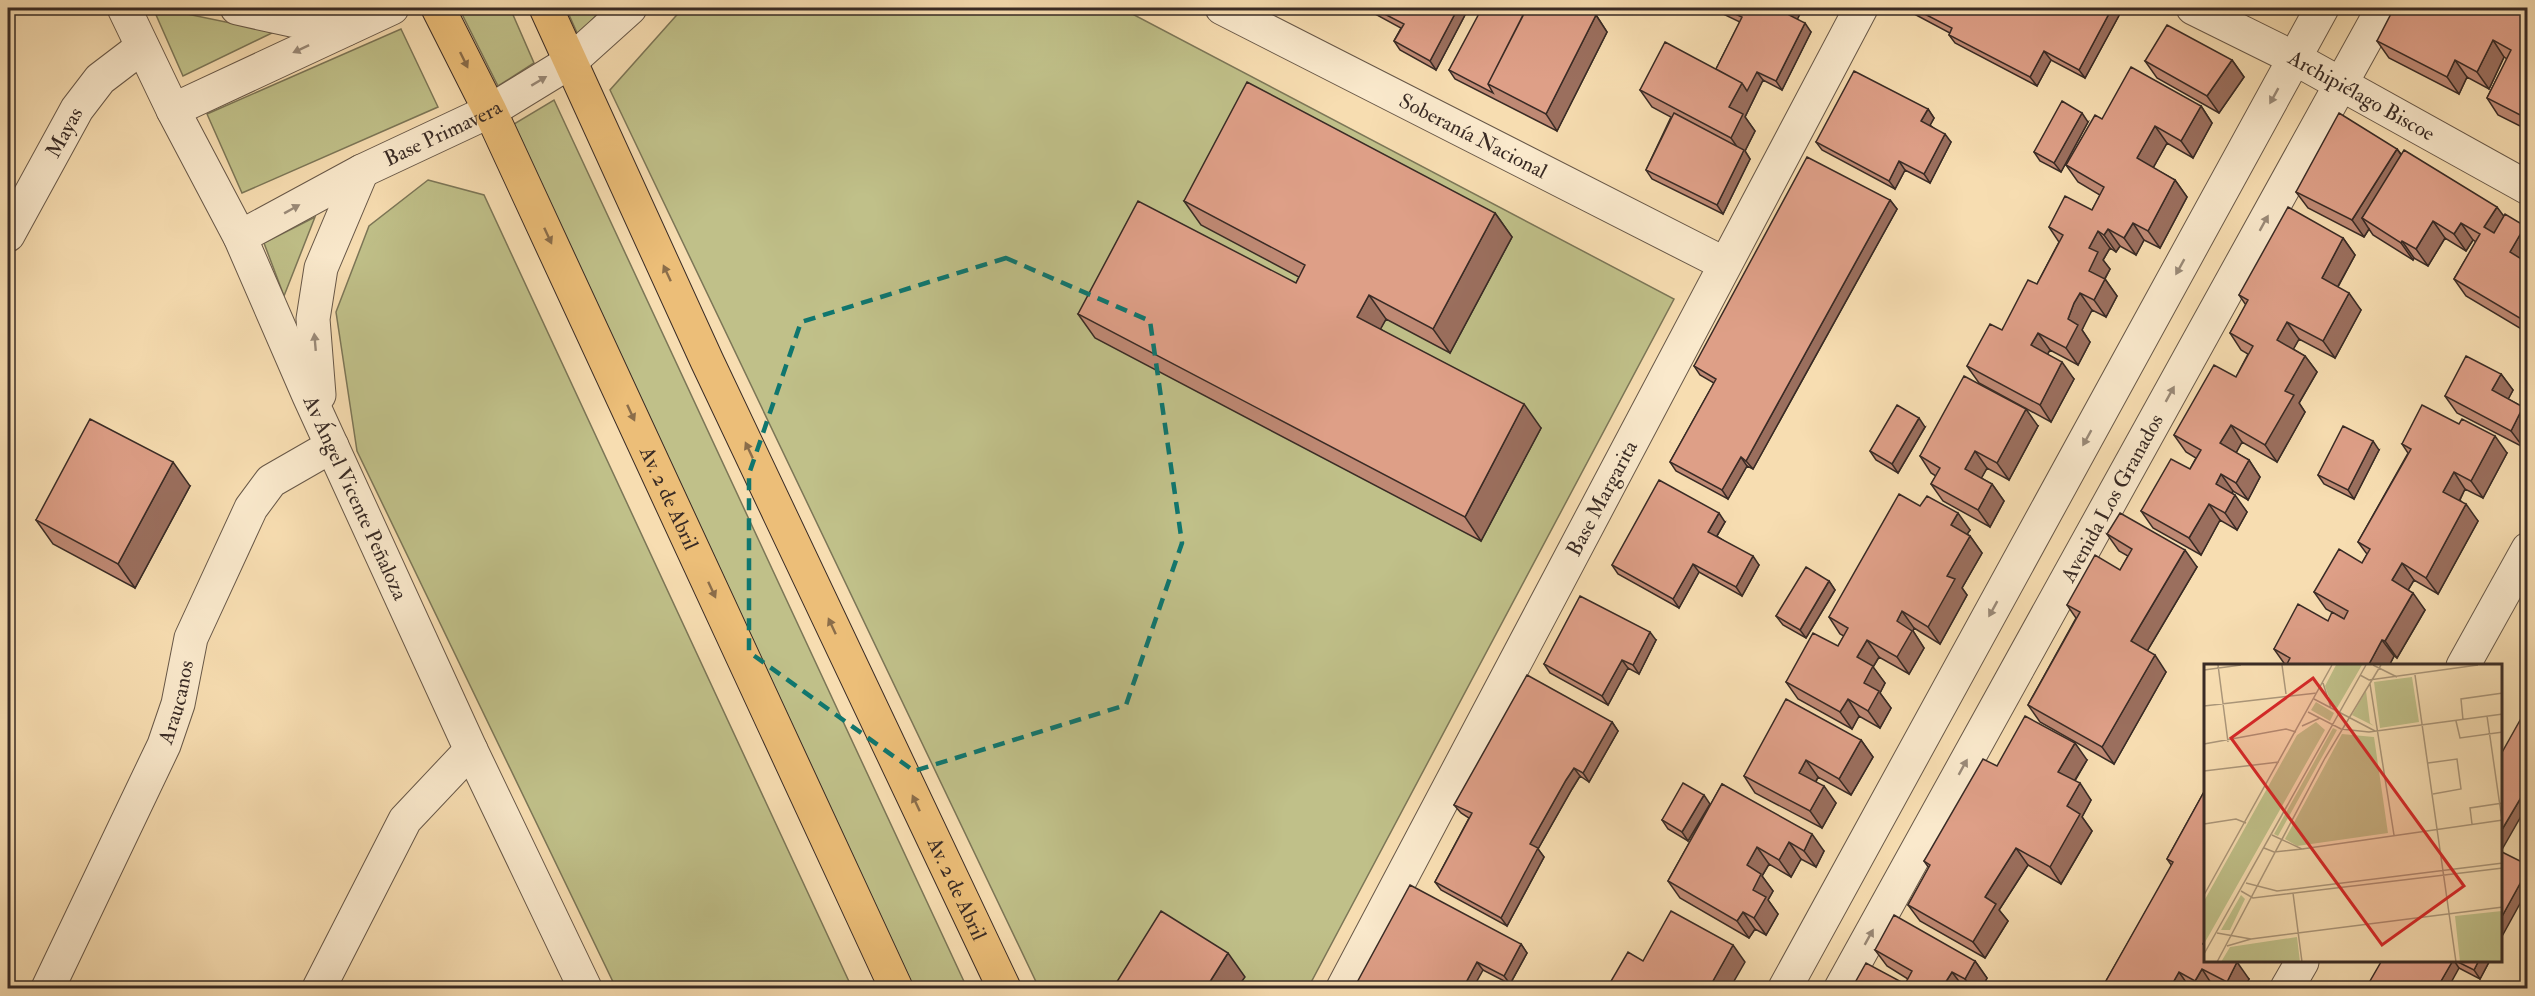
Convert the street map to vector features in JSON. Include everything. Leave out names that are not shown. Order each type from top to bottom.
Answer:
[{"type":"main road","name":"Av. 2 de Abril","points":[[438,8],[490,111],[896,988]]},
{"type":"main road","name":"Av. 2 de Abril","points":[[546,8],[707,361],[1004,988]]},
{"type":"street","name":"Av Ángel Vicente Peñaloza","points":[[124,8],[173,110],[240,237],[471,750],[585,988]]},
{"type":"street","points":[[237,8],[346,29]]},
{"type":"street","points":[[173,110],[392,8]]},
{"type":"street","name":"Base Primavera","points":[[240,237],[362,171],[490,111],[570,62],[630,8]]},
{"type":"street","name":"Soberanía Nacional","points":[[1222,8],[1725,264]]},
{"type":"street","name":"Base Margarita","points":[[1343,988],[1861,8]]},
{"type":"street","name":"Archipiélago Biscoe","points":[[2193,8],[2294,58],[2528,188]]},
{"type":"street","points":[[1785,988],[2322,8]]},
{"type":"street","name":"Avenida Los Granados","points":[[1840,988],[2383,8]]},
{"type":"street","name":"Mayas","points":[[8,235],[76,109],[100,78],[142,47]]},
{"type":"street","points":[[327,433],[313,319],[321,268],[362,171]]},
{"type":"street","name":"Araucanos","points":[[48,988],[164,745],[178,705],[190,639],[251,508],[272,482],[327,433]]},
{"type":"street","points":[[2464,664],[2528,549]]},
{"type":"street","points":[[319,988],[405,820],[471,750]]},
{"type":"street","points":[[2287,988],[2301,963]]},
{"type":"highlighted area","points":[[1006,258],[1150,321],[1182,543],[1126,705],[914,771],[749,652],[749,474],[801,322]]},
{"type":"green space","points":[[153,8],[158,8],[274,32],[183,76]]},
{"type":"green space","points":[[459,8],[510,8],[534,63],[498,86]]},
{"type":"green space","points":[[566,8],[603,8],[578,35]]},
{"type":"green space","points":[[683,8],[1121,8],[1674,299],[1308,988],[1039,988],[610,90]]},
{"type":"green space","points":[[401,29],[438,107],[242,193],[207,114]]},
{"type":"green space","points":[[554,100],[967,988],[914,988],[514,124]]},
{"type":"green space","points":[[428,180],[484,195],[852,988],[616,988],[357,451],[336,312],[369,226]]},
{"type":"green space","points":[[315,217],[284,296],[264,243]]},
{"type":"building","points":[[1373,8],[1458,8],[1430,61],[1394,41],[1404,24]]},
{"type":"building","points":[[1482,8],[1526,9],[1488,84],[1493,93],[1449,70]]},
{"type":"building","points":[[1527,8],[1581,8],[1596,15],[1546,114],[1488,84]]},
{"type":"building","points":[[1722,8],[1793,8],[1789,15],[1805,23],[1776,81],[1757,72],[1747,91],[1742,83],[1716,69],[1742,17]]},
{"type":"building","points":[[1913,8],[2112,8],[2079,70],[2044,51],[2030,77],[1949,35],[1952,28]]},
{"type":"building","points":[[2394,8],[2523,8],[2528,10],[2528,119],[2487,98],[2511,50],[2493,40],[2477,72],[2455,60],[2447,77],[2377,41]]},
{"type":"building","points":[[2167,25],[2232,60],[2207,96],[2145,61]]},
{"type":"building","points":[[1665,42],[1742,83],[1729,107],[1743,114],[1731,138],[1640,90]]},
{"type":"building","points":[[2131,67],[2201,106],[2181,141],[2155,126],[2137,158],[2175,180],[2148,231],[2133,223],[2124,238],[2108,229],[2104,235],[2098,231],[2089,248],[2098,252],[2089,271],[2105,279],[2094,300],[2080,293],[2074,303],[2068,319],[2078,325],[2066,348],[2038,333],[2031,345],[2062,362],[2040,405],[1967,366],[1990,324],[2002,330],[2028,280],[2037,284],[2063,235],[2049,227],[2065,196],[2092,210],[2104,187],[2066,165],[2095,115],[2102,119]]},
{"type":"building","points":[[1854,71],[1928,109],[1921,121],[1945,134],[1924,174],[1899,161],[1889,181],[1816,142]]},
{"type":"building","points":[[1247,82],[1495,213],[1433,329],[1369,295],[1357,317],[1524,404],[1465,517],[1078,314],[1138,201],[1296,283],[1305,265],[1184,201]]},
{"type":"building","points":[[2062,101],[2082,113],[2054,163],[2034,152]]},
{"type":"building","points":[[1674,113],[1744,150],[1717,205],[1646,170]]},
{"type":"building","points":[[2339,113],[2397,149],[2352,220],[2296,192]]},
{"type":"building","points":[[2404,150],[2497,207],[2484,227],[2494,233],[2505,214],[2525,226],[2510,252],[2528,263],[2528,323],[2454,279],[2480,234],[2461,223],[2454,234],[2433,221],[2416,249],[2402,241],[2401,243],[2362,218]]},
{"type":"building","points":[[1807,157],[1890,200],[1746,461],[1741,457],[1722,490],[1670,462],[1716,379],[1694,366]]},
{"type":"building","points":[[2288,207],[2343,238],[2322,278],[2349,293],[2323,341],[2287,322],[2277,340],[2305,356],[2285,391],[2294,395],[2265,445],[2231,425],[2220,443],[2249,460],[2236,483],[2221,474],[2216,484],[2235,495],[2225,513],[2209,504],[2189,538],[2141,511],[2171,459],[2190,469],[2201,450],[2174,435],[2214,365],[2236,377],[2253,346],[2230,333],[2248,300],[2239,295]]},
{"type":"building","points":[[2466,356],[2501,374],[2492,390],[2523,407],[2511,431],[2445,396]]},
{"type":"building","points":[[1964,376],[2026,409],[1997,463],[1975,451],[1965,469],[1992,484],[1978,510],[1931,484],[1940,468],[1920,456]]},
{"type":"building","points":[[1897,405],[1919,418],[1892,464],[1870,451]]},
{"type":"building","points":[[2422,405],[2459,424],[2462,419],[2495,436],[2471,481],[2454,472],[2443,492],[2466,504],[2426,578],[2402,563],[2392,580],[2413,593],[2369,664],[2287,664],[2290,658],[2274,649],[2298,604],[2328,621],[2332,612],[2344,619],[2348,611],[2314,592],[2339,549],[2362,563],[2370,549],[2358,542],[2411,449],[2402,444]]},
{"type":"building","points":[[90,419],[173,462],[118,564],[36,520]]},
{"type":"building","points":[[2343,426],[2373,441],[2348,490],[2318,475]]},
{"type":"building","points":[[1659,480],[1719,513],[1708,532],[1753,556],[1736,587],[1693,564],[1673,599],[1612,565]]},
{"type":"building","points":[[1899,494],[1920,506],[1927,496],[1958,513],[1951,525],[1970,536],[1947,576],[1955,579],[1928,627],[1902,611],[1897,621],[1912,631],[1897,657],[1867,640],[1857,657],[1873,666],[1864,683],[1879,691],[1868,711],[1848,699],[1840,712],[1786,682],[1813,633],[1838,646],[1848,628],[1829,617]]},
{"type":"building","points":[[2120,513],[2185,550],[2131,641],[2155,655],[2102,747],[2028,705],[2080,612],[2067,605],[2095,555],[2120,570],[2132,549],[2107,534]]},
{"type":"building","points":[[1806,567],[1829,581],[1800,630],[1776,616]]},
{"type":"building","points":[[1580,596],[1650,632],[1633,665],[1622,660],[1602,696],[1544,664]]},
{"type":"building","points":[[1527,675],[1612,722],[1583,773],[1574,768],[1566,780],[1530,844],[1538,848],[1501,918],[1435,882],[1472,813],[1454,805]]},
{"type":"building","points":[[1786,699],[1861,740],[1839,779],[1806,760],[1799,773],[1824,786],[1810,811],[1744,776]]},
{"type":"building","points":[[2528,706],[2528,797],[2523,794],[2502,830],[2502,752]]},
{"type":"building","points":[[2025,716],[2075,743],[2058,772],[2080,783],[2067,806],[2080,814],[2050,867],[2016,848],[1985,897],[1996,904],[1973,942],[1908,905],[1930,865],[1924,861],[1983,759],[1997,766]]},
{"type":"building","points":[[1683,783],[1704,795],[1682,832],[1662,820]]},
{"type":"building","points":[[1722,784],[1812,834],[1804,851],[1789,842],[1779,860],[1757,847],[1747,865],[1761,874],[1753,890],[1766,897],[1754,918],[1743,912],[1737,921],[1668,881]]},
{"type":"building","points":[[2204,792],[2204,963],[2236,963],[2227,982],[2202,969],[2195,981],[2179,972],[2170,988],[2102,988],[2173,862],[2167,859]]},
{"type":"building","points":[[2502,852],[2528,865],[2528,869],[2502,916]]},
{"type":"building","points":[[1410,885],[1521,944],[1504,976],[1477,962],[1463,988],[1354,988]]},
{"type":"building","points":[[1161,911],[1228,953],[1206,988],[1113,988]]},
{"type":"building","points":[[1671,911],[1733,945],[1709,988],[1607,988],[1628,952],[1643,961]]},
{"type":"building","points":[[1894,915],[1975,961],[1965,979],[1952,972],[1942,988],[1852,988],[1866,963],[1905,984],[1912,971],[1875,950]]},
{"type":"building","points":[[2380,963],[2451,963],[2437,988],[2366,988]]},
{"type":"building","points":[[2460,963],[2478,963],[2474,970]]}]
